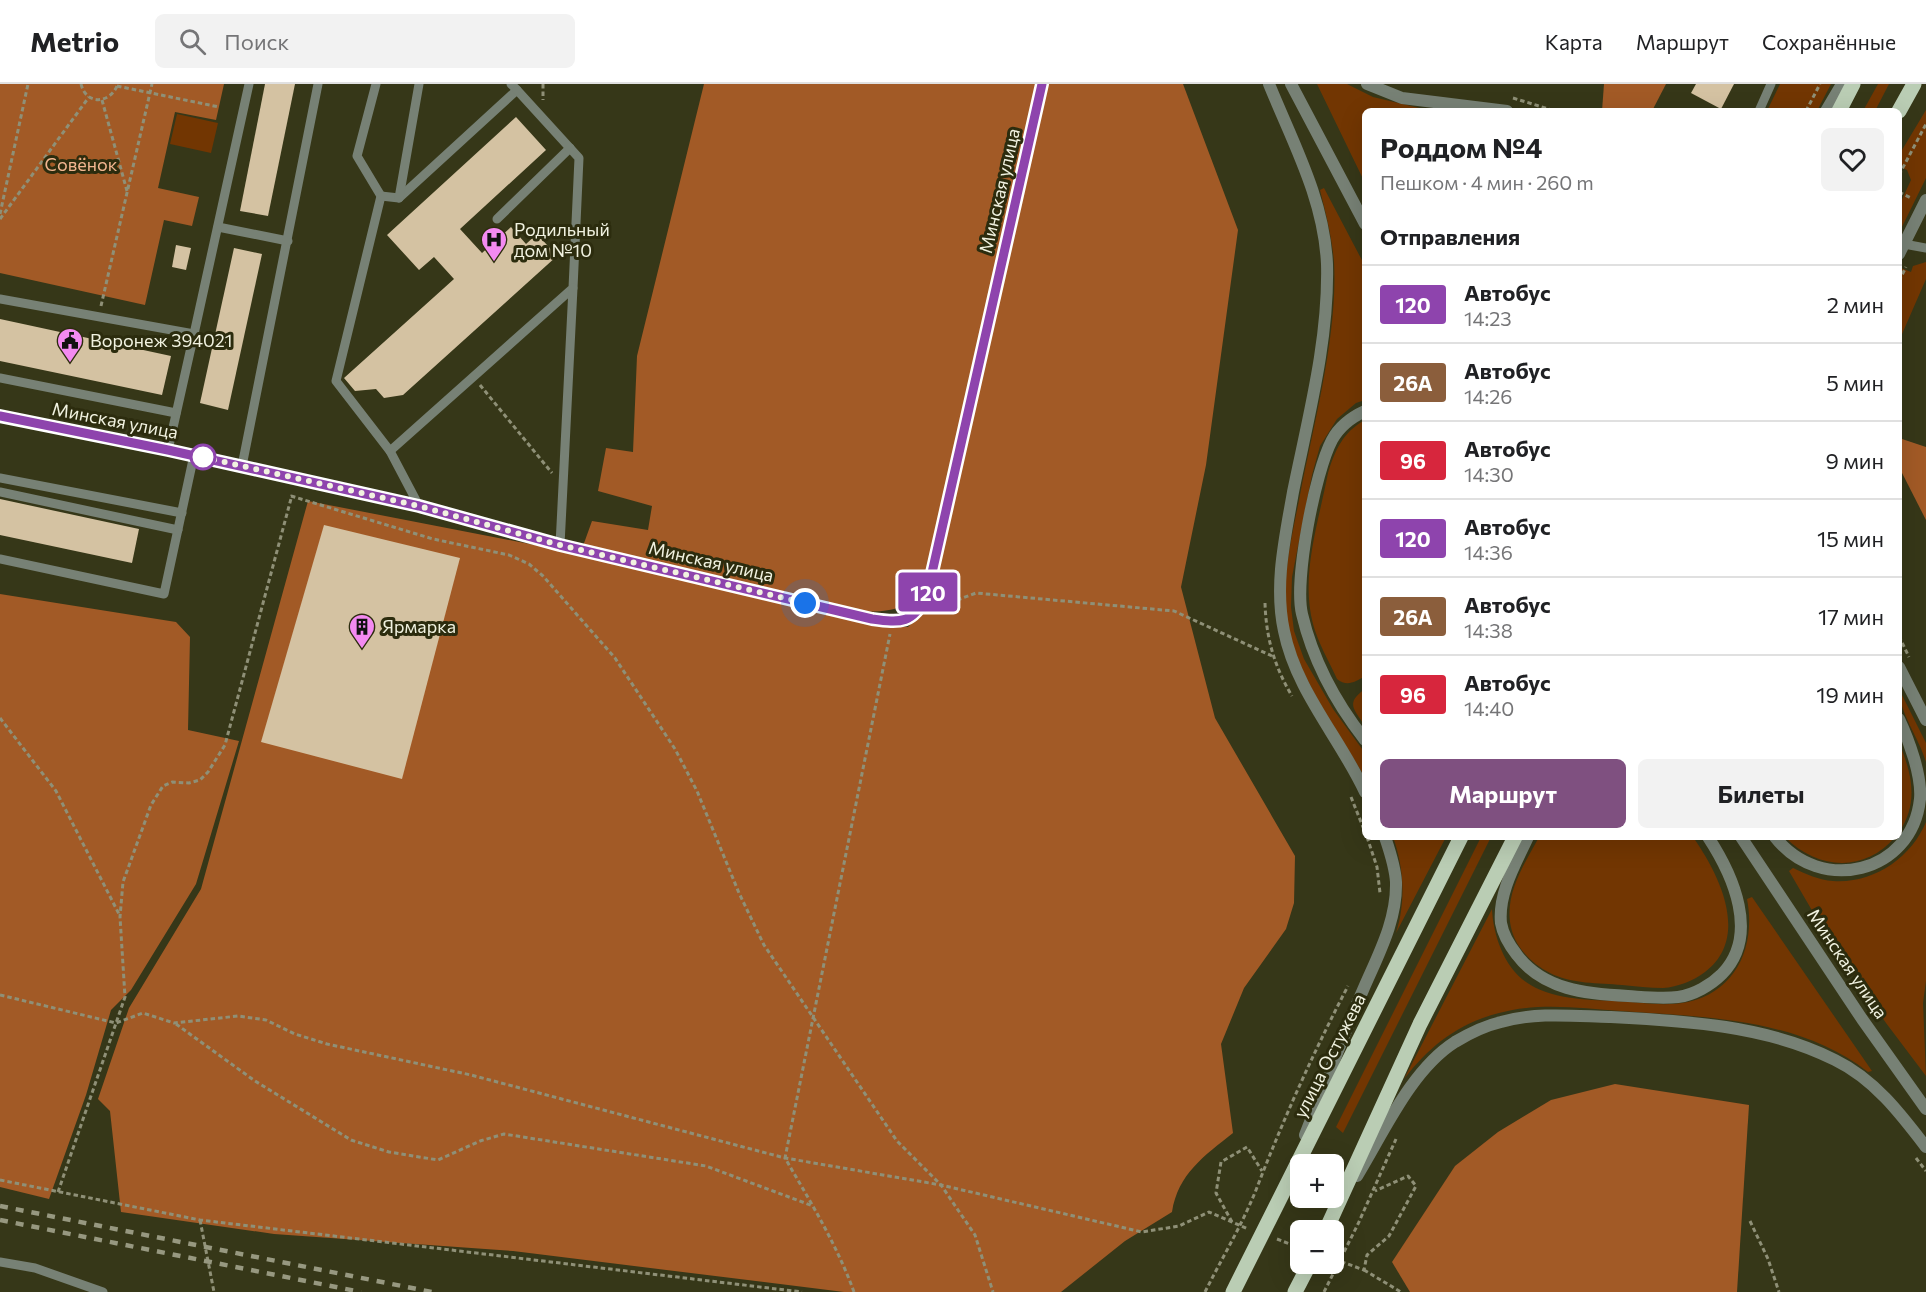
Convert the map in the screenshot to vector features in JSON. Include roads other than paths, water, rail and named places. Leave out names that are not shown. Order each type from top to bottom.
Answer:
[{"type":"main road","points":[[1841,108],[1853,84]]},
{"type":"main road","points":[[1901,108],[1915,84]]},
{"type":"main road","name":"улица Остужева","points":[[1233,1292],[1459,840]]},
{"type":"main road","points":[[1331,1220],[1420,1024],[1513,840]]},
{"type":"main road","points":[[1295,1292],[1304,1274]]},
{"type":"street","name":"Минская улица","points":[[0,416],[296,478],[419,506],[560,545],[872,619],[903,621],[912,617],[920,609],[929,587],[1042,84]]},
{"type":"street","points":[[1269,84],[1313,189],[1323,231],[1327,266],[1322,334],[1279,582],[1280,608],[1284,633],[1301,679],[1362,787]]},
{"type":"street","points":[[1291,84],[1362,218]]},
{"type":"street","points":[[1367,84],[1402,98],[1483,108]]},
{"type":"street","points":[[1828,108],[1842,84]]},
{"type":"street","points":[[1902,113],[1915,84]]},
{"type":"street","points":[[1902,249],[1926,200]]},
{"type":"street","points":[[1362,412],[1352,417],[1333,438],[1324,457],[1306,540],[1299,591],[1301,612],[1312,648],[1328,684],[1362,735]]},
{"type":"street","points":[[1902,673],[1926,720]]},
{"type":"street","points":[[1778,840],[1795,857],[1824,870],[1864,868],[1875,864],[1894,850],[1914,822],[1920,799],[1918,775],[1902,728]]},
{"type":"street","points":[[1279,1199],[1363,990],[1385,942],[1396,882],[1386,840]]},
{"type":"street","points":[[1527,840],[1506,885],[1501,914],[1506,939],[1523,963],[1544,980],[1576,991],[1609,995],[1678,997],[1714,982],[1729,967],[1738,947],[1741,925],[1738,901],[1724,862],[1710,840]]},
{"type":"street","name":"Минская улица","points":[[1743,840],[1862,1019],[1926,1109]]},
{"type":"street","points":[[1335,1213],[1405,1096],[1428,1064],[1449,1046],[1475,1030],[1527,1017],[1556,1015],[1677,1022],[1766,1034],[1793,1042],[1836,1060],[1864,1077],[1898,1110],[1926,1147]]},
{"type":"lane","points":[[168,450],[249,84]]},
{"type":"lane","points":[[242,466],[318,84]]},
{"type":"lane","points":[[376,84],[357,156],[381,196],[336,381],[390,451],[419,506]]},
{"type":"lane","points":[[399,198],[419,84]]},
{"type":"lane","points":[[1760,108],[1771,84]]},
{"type":"lane","points":[[399,198],[514,87],[579,158],[560,545]]},
{"type":"lane","points":[[497,219],[570,148]]},
{"type":"lane","points":[[381,196],[399,198]]},
{"type":"lane","points":[[218,227],[288,241]]},
{"type":"lane","points":[[1902,249],[1926,248]]},
{"type":"lane","points":[[390,451],[573,288]]},
{"type":"lane","points":[[0,299],[194,334]]},
{"type":"lane","points":[[0,378],[176,413]]},
{"type":"lane","points":[[0,559],[164,594],[194,455]]},
{"type":"lane","points":[[0,478],[182,513]]},
{"type":"lane","points":[[0,492],[178,530]]},
{"type":"lane","points":[[0,1262],[35,1268],[103,1292]]},
{"type":"railway","points":[[0,1206],[432,1292]]},
{"type":"railway","points":[[0,1220],[361,1292]]},
{"type":"place","name":"Родильный дом №10","points":[[494,263]]},
{"type":"place","name":"Воронеж 394021","points":[[70,364]]},
{"type":"place","name":"Ярмарка","points":[[362,650]]},
{"type":"park label","name":"Совёнок","points":[[81,165]]}]
